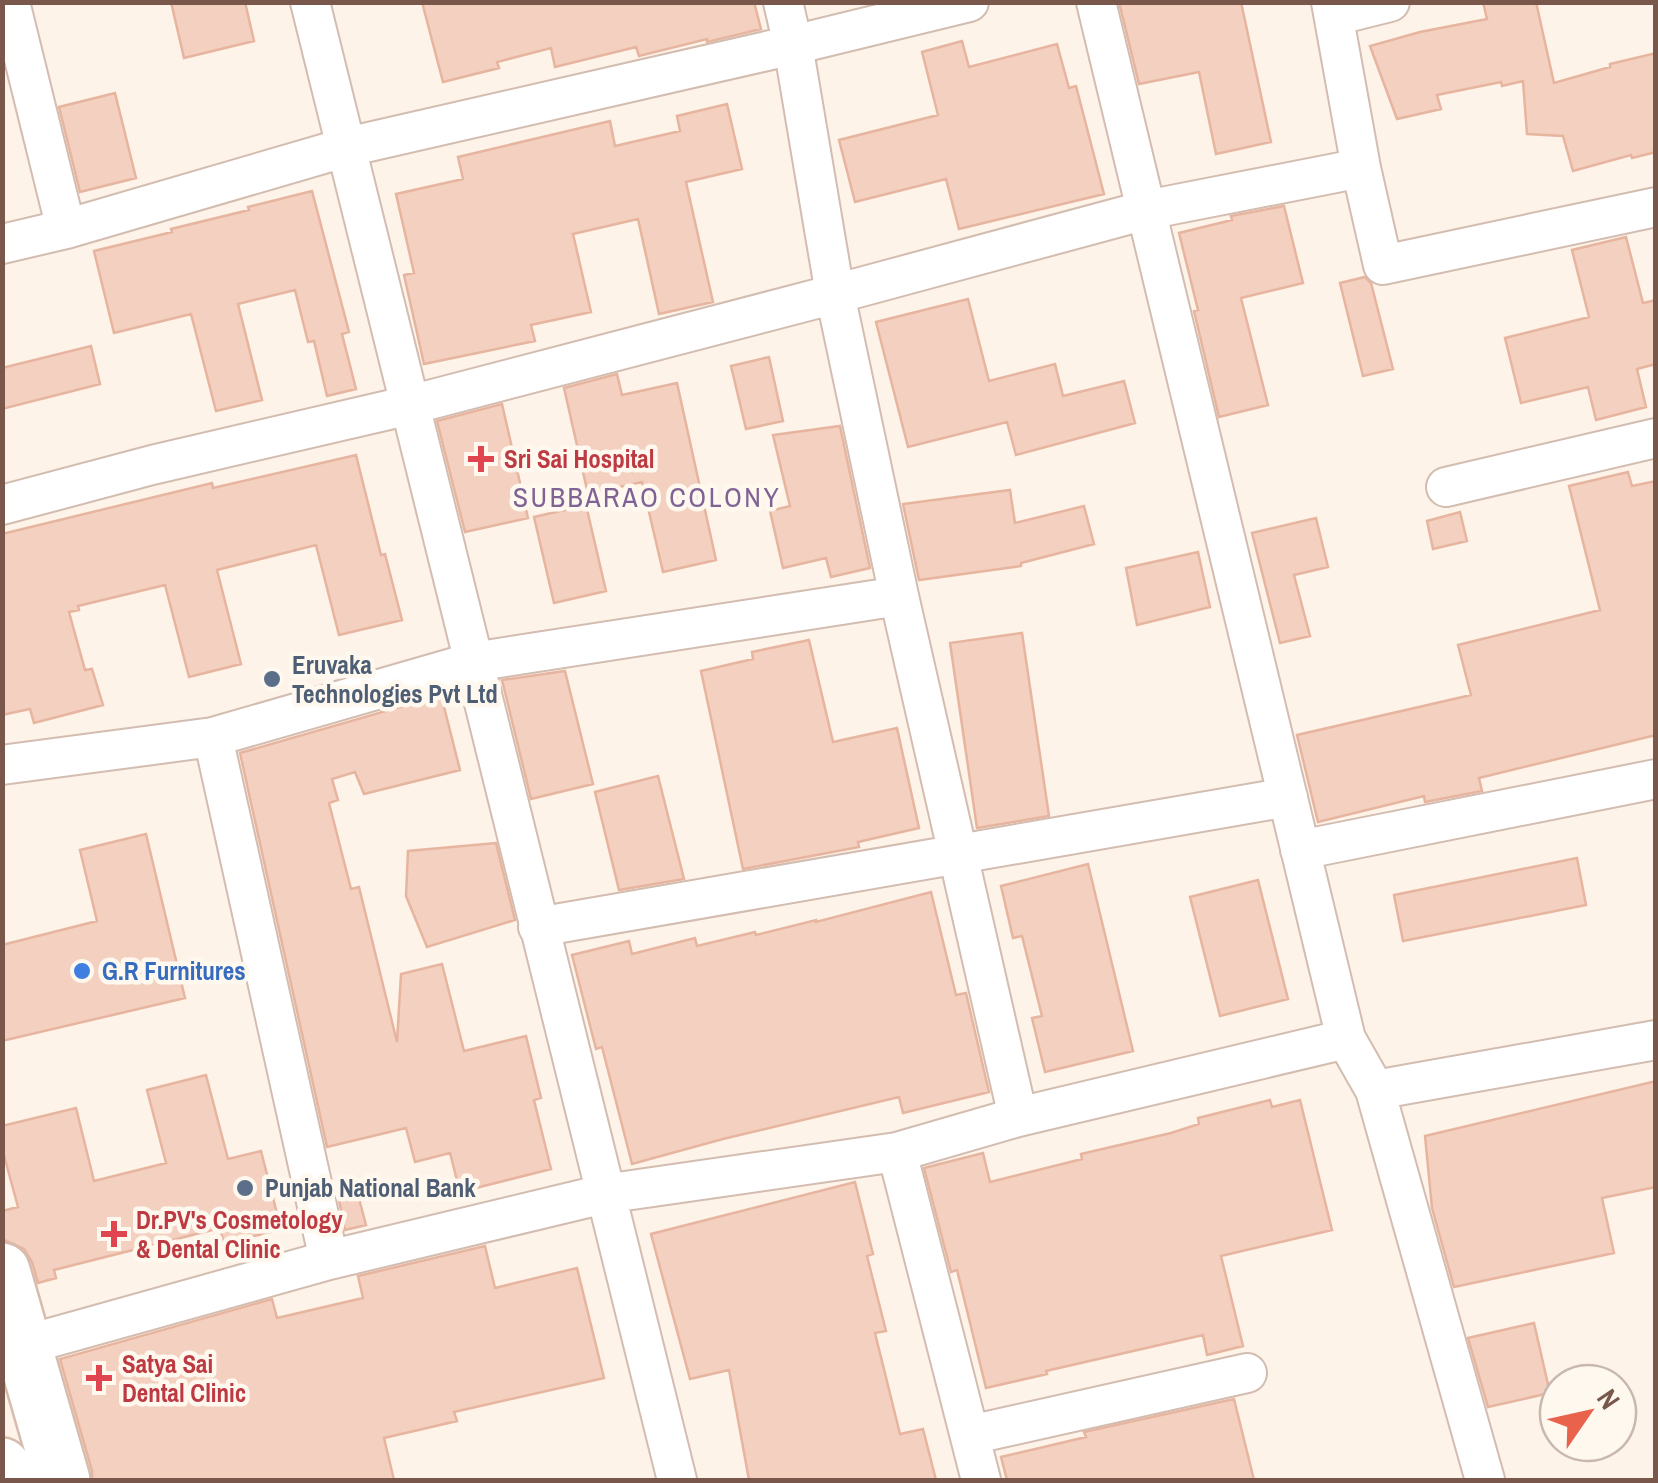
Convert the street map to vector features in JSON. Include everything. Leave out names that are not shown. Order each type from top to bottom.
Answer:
[{"type":"street","points":[[10,2],[66,230]]},
{"type":"street","points":[[310,2],[677,1480]]},
{"type":"street","points":[[783,2],[835,294],[899,596],[1018,1117]]},
{"type":"street","points":[[2,244],[66,230],[346,147],[969,2]]},
{"type":"street","points":[[1096,2],[1346,1039],[1375,1090],[1486,1480]]},
{"type":"street","points":[[1390,2],[1332,9],[1383,265],[1656,207]]},
{"type":"street","points":[[2,505],[152,464],[410,404],[1146,210],[1361,168]]},
{"type":"street","points":[[1446,488],[1656,438]]},
{"type":"street","points":[[2,765],[213,737],[473,662],[899,596]]},
{"type":"street","points":[[213,737],[329,1260]]},
{"type":"street","points":[[1300,850],[1656,779]]},
{"type":"street","points":[[538,927],[1288,797]]},
{"type":"street","points":[[14,1347],[329,1260],[604,1194],[896,1152],[1018,1117],[1346,1039]]},
{"type":"street","points":[[1375,1090],[1656,1040]]},
{"type":"street","points":[[896,1152],[982,1480]]},
{"type":"street","points":[[2,1270],[14,1347],[62,1480]]},
{"type":"street","points":[[970,1435],[1247,1372]]},
{"type":"street","points":[[2,1466],[7,1480]]},
{"type":"building","points":[[171,2],[245,2],[254,41],[184,58]]},
{"type":"building","points":[[422,2],[754,2],[761,29],[639,56],[636,47],[555,67],[551,48],[497,62],[499,68],[443,82]]},
{"type":"building","points":[[1119,2],[1241,2],[1271,142],[1216,154],[1199,72],[1139,84]]},
{"type":"building","points":[[1483,2],[1536,2],[1554,83],[1656,53],[1656,152],[1573,171],[1563,136],[1527,134],[1523,81],[1437,95],[1441,109],[1397,119],[1370,46],[1487,19]]},
{"type":"building","points":[[962,41],[969,67],[1057,44],[1069,88],[1076,86],[1104,194],[959,229],[946,179],[855,202],[839,140],[938,115],[922,52]]},
{"type":"building","points":[[115,93],[136,178],[80,192],[59,107]]},
{"type":"building","points":[[727,104],[742,169],[686,182],[713,302],[659,314],[638,219],[573,234],[591,312],[531,325],[535,341],[424,364],[404,275],[414,273],[396,194],[463,179],[458,157],[610,121],[615,146],[680,131],[677,116]]},
{"type":"building","points":[[312,191],[349,332],[342,334],[356,389],[327,396],[314,341],[308,342],[295,290],[238,304],[262,400],[216,411],[191,314],[114,333],[94,251]]},
{"type":"building","points":[[1284,206],[1303,283],[1241,298],[1268,405],[1219,417],[1179,233],[1232,220],[1231,216]]},
{"type":"building","points":[[1626,237],[1643,303],[1656,300],[1656,364],[1637,369],[1646,407],[1596,420],[1588,387],[1521,403],[1505,338],[1589,317],[1572,250]]},
{"type":"building","points":[[1365,277],[1371,283],[1393,369],[1363,376],[1340,283]]},
{"type":"building","points":[[968,299],[989,381],[1055,364],[1063,396],[1124,381],[1135,423],[1016,455],[1007,422],[908,447],[876,322]]},
{"type":"building","points":[[91,346],[100,384],[2,409],[2,368]]},
{"type":"building","points":[[769,357],[783,421],[746,429],[731,366]]},
{"type":"building","points":[[617,374],[622,395],[677,383],[716,560],[663,572],[642,482],[588,494],[564,388]]},
{"type":"building","points":[[502,404],[528,518],[465,532],[437,421]]},
{"type":"building","points":[[840,426],[870,568],[831,577],[826,558],[783,568],[770,511],[790,506],[773,435]]},
{"type":"building","points":[[356,455],[402,620],[339,635],[316,545],[217,570],[241,664],[189,677],[165,585],[78,606],[79,610],[69,612],[85,670],[92,669],[103,705],[34,723],[30,709],[2,715],[2,534],[212,483],[213,488]]},
{"type":"building","points":[[1628,472],[1632,486],[1656,481],[1656,735],[1479,778],[1482,791],[1425,802],[1424,796],[1318,822],[1297,735],[1471,695],[1458,645],[1600,610],[1569,486]]},
{"type":"building","points":[[1010,490],[1015,523],[1084,506],[1094,544],[1021,566],[919,580],[903,504]]},
{"type":"building","points":[[586,505],[606,591],[554,603],[534,517]]},
{"type":"building","points":[[1460,512],[1467,541],[1433,549],[1427,521]]},
{"type":"building","points":[[1316,518],[1328,567],[1294,575],[1310,636],[1280,643],[1252,533]]},
{"type":"building","points":[[1198,552],[1210,607],[1137,625],[1126,568]]},
{"type":"building","points":[[1022,633],[1049,816],[977,828],[950,643]]},
{"type":"building","points":[[809,640],[833,742],[897,728],[919,828],[858,842],[859,847],[743,869],[701,671],[753,659],[752,652]]},
{"type":"building","points":[[565,671],[593,784],[531,799],[502,680]]},
{"type":"building","points":[[441,695],[460,770],[364,794],[355,772],[332,779],[338,800],[329,803],[351,889],[359,887],[397,1042],[401,974],[442,964],[464,1051],[526,1036],[541,1098],[534,1100],[551,1169],[460,1192],[450,1153],[415,1162],[406,1128],[327,1147],[240,753]]},
{"type":"building","points":[[658,776],[684,879],[619,890],[595,792]]},
{"type":"building","points":[[146,834],[185,998],[2,1041],[2,945],[97,921],[80,850]]},
{"type":"building","points":[[496,843],[515,920],[427,947],[406,896],[408,851]]},
{"type":"building","points":[[1577,858],[1586,905],[1403,941],[1394,895]]},
{"type":"building","points":[[1088,864],[1133,1051],[1045,1072],[1032,1018],[1042,1016],[1022,936],[1013,938],[1001,886]]},
{"type":"building","points":[[1258,880],[1288,999],[1220,1016],[1190,897]]},
{"type":"building","points":[[931,892],[956,995],[966,993],[989,1092],[903,1113],[899,1097],[632,1164],[602,1047],[596,1049],[572,955],[629,941],[632,954],[695,938],[697,946],[816,922]]},
{"type":"building","points":[[206,1075],[228,1159],[261,1151],[281,1229],[224,1244],[220,1228],[54,1270],[56,1278],[38,1283],[24,1249],[2,1239],[2,1211],[18,1207],[2,1148],[2,1126],[76,1108],[94,1181],[166,1163],[147,1090]]},
{"type":"building","points":[[1656,1081],[1656,1187],[1602,1198],[1614,1253],[1454,1287],[1432,1208],[1425,1136]]},
{"type":"building","points":[[1270,1100],[1272,1107],[1300,1100],[1332,1230],[1221,1256],[1243,1346],[1207,1355],[1203,1335],[986,1388],[957,1270],[951,1272],[924,1168],[983,1153],[990,1182],[1082,1159],[1081,1154],[1171,1133],[1199,1124],[1198,1118]]},
{"type":"building","points":[[855,1182],[873,1254],[867,1256],[886,1331],[875,1333],[900,1434],[923,1429],[936,1480],[749,1480],[729,1370],[690,1379],[651,1234]]},
{"type":"building","points":[[358,1195],[366,1225],[345,1230],[339,1200]]},
{"type":"building","points":[[485,1246],[495,1288],[577,1268],[604,1378],[454,1412],[457,1421],[384,1438],[394,1480],[92,1480],[60,1359],[272,1299],[277,1318],[363,1298],[358,1276]]},
{"type":"building","points":[[1534,1323],[1543,1363],[1538,1363],[1538,1396],[1488,1407],[1468,1338]]},
{"type":"building","points":[[1234,1399],[1254,1480],[1007,1480],[1001,1457],[1086,1437],[1084,1432]]},
{"type":"place","name":"Sri Sai Hospital","points":[[481,459]]},
{"type":"place","name":"Eruvaka Technologies Pvt Ltd","points":[[272,679]]},
{"type":"place","name":"G.R Furnitures","points":[[82,971]]},
{"type":"place","name":"Punjab National Bank","points":[[245,1188]]},
{"type":"place","name":"Dr.PV's Cosmetology & Dental Clinic","points":[[114,1234]]},
{"type":"place","name":"Satya Sai Dental Clinic","points":[[99,1378]]},
{"type":"district","name":"SUBBARAO COLONY","points":[[647,497]]}]
